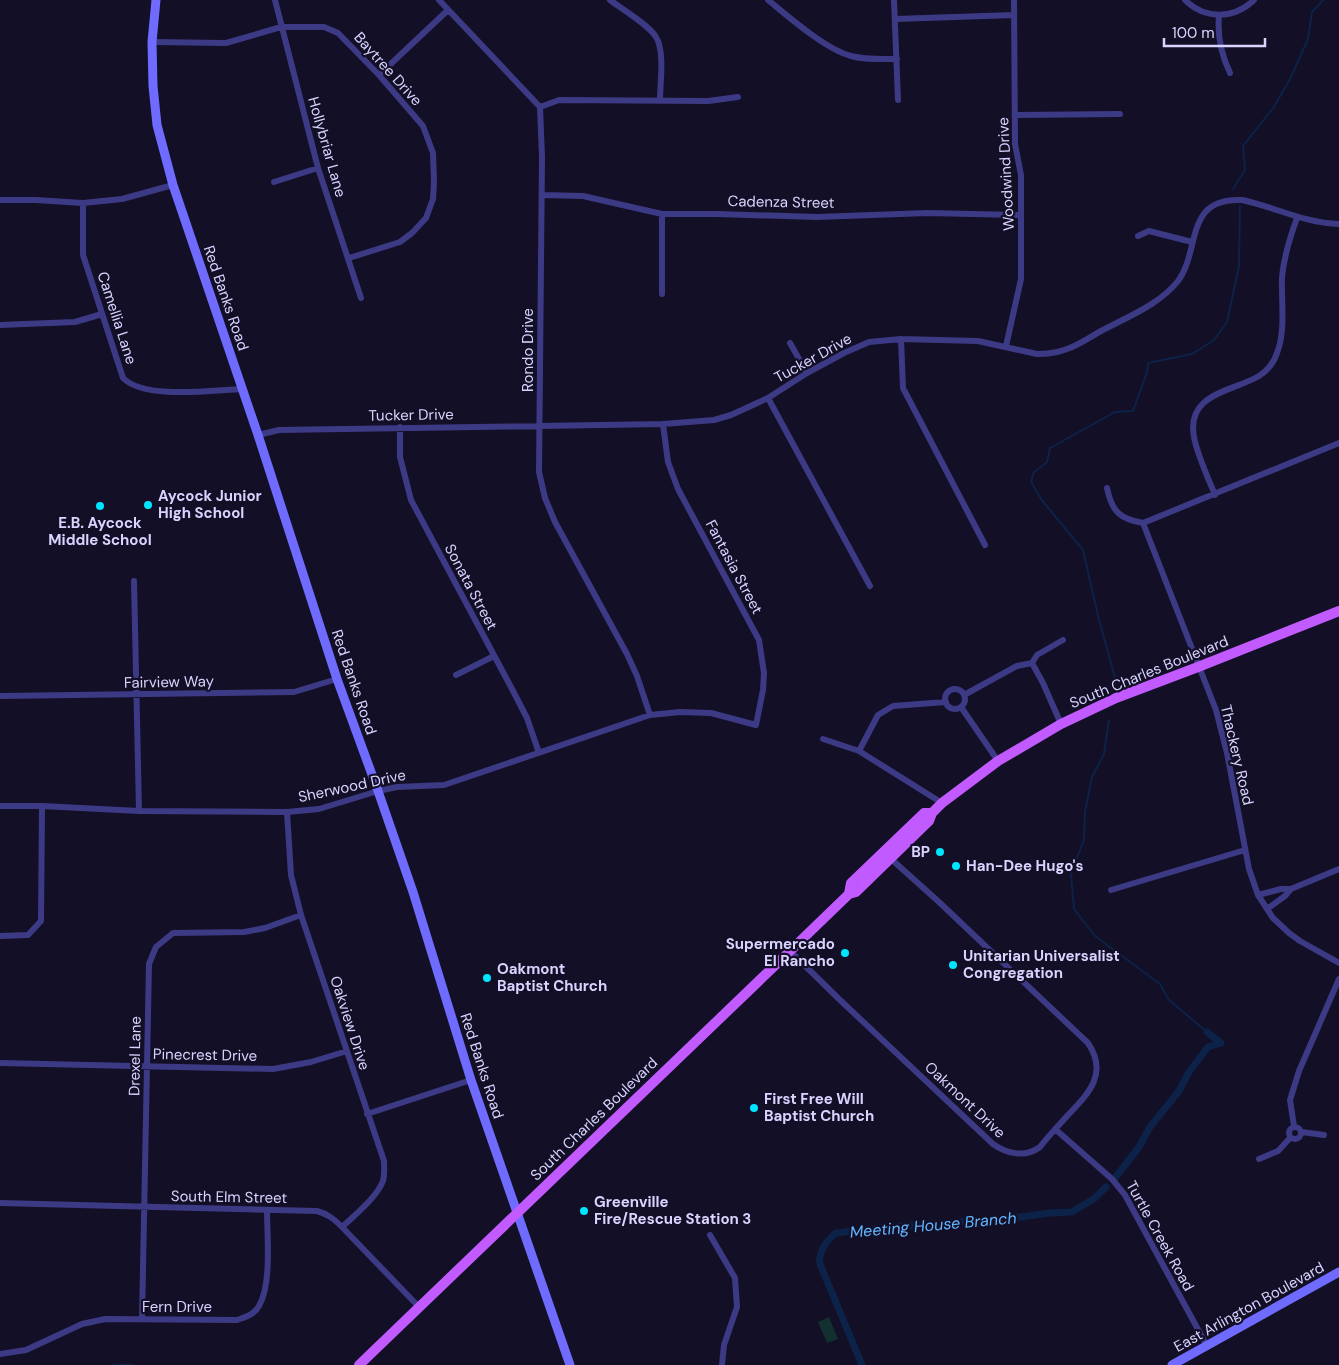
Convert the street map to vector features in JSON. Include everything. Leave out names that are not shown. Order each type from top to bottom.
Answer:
[{"type":"main road","name":"South Charles Boulevard","points":[[359,1365],[849,894],[856,892],[929,821],[932,813],[942,803],[998,761],[1061,724],[1116,698],[1198,668],[1339,611]]},
{"type":"main road","name":"South Charles Boulevard","points":[[849,894],[851,883],[873,861],[920,817],[924,814],[932,813]]},
{"type":"main road","points":[[890,858],[889,855],[893,849],[919,825],[920,817]]},
{"type":"main road","points":[[859,889],[860,883],[874,866],[873,861]]},
{"type":"street","name":"Red Banks Road","points":[[156,0],[152,42],[153,86],[157,125],[173,185],[258,435],[337,679],[413,892],[471,1080],[570,1365]]},
{"type":"street","name":"Hollybriar Lane","points":[[275,0],[318,168],[362,298]]},
{"type":"street","points":[[440,0],[540,107],[559,100],[708,101],[738,97]]},
{"type":"street","points":[[610,0],[646,27],[656,38],[660,53],[660,100]]},
{"type":"street","points":[[768,0],[816,37],[848,56],[864,59],[897,59]]},
{"type":"street","points":[[894,0],[898,100]]},
{"type":"street","name":"Woodwind Drive","points":[[1006,346],[1021,279],[1021,175],[1015,144],[1014,0]]},
{"type":"street","points":[[1185,0],[1190,5],[1206,13],[1219,16],[1239,11],[1254,0]]},
{"type":"street","points":[[379,75],[448,10]]},
{"type":"street","points":[[895,19],[1014,15]]},
{"type":"street","points":[[1219,16],[1219,45],[1230,72]]},
{"type":"street","name":"Baytree Drive","points":[[152,42],[226,43],[281,27],[324,27],[338,33],[379,75],[423,126],[433,153],[433,199],[426,218],[412,234],[400,242],[349,258]]},
{"type":"street","name":"Rondo Drive","points":[[540,107],[542,123],[542,195],[539,472],[545,498],[555,522],[627,654],[637,676],[650,715]]},
{"type":"street","points":[[1015,115],[1120,114]]},
{"type":"street","points":[[274,182],[318,168]]},
{"type":"street","points":[[0,200],[82,203],[122,199],[173,185]]},
{"type":"street","name":"Cadenza Street","points":[[542,195],[585,197],[662,214],[817,217],[929,213],[1021,216]]},
{"type":"street","name":"Tucker Drive","points":[[258,435],[279,430],[663,424],[714,420],[731,415],[768,398],[808,373],[855,347],[869,342],[901,339],[978,341],[1037,354],[1056,353],[1070,349],[1145,308],[1170,291],[1180,279],[1187,263],[1196,227],[1206,212],[1227,200],[1252,202],[1297,218],[1339,224]]},
{"type":"street","name":"Camellia Lane","points":[[82,203],[84,255],[123,378],[128,383],[162,391],[242,389]]},
{"type":"street","points":[[662,214],[662,294]]},
{"type":"street","points":[[1215,494],[1194,438],[1193,426],[1196,414],[1209,397],[1266,371],[1278,352],[1281,338],[1284,269],[1289,241],[1297,218]]},
{"type":"street","points":[[1138,236],[1149,231],[1192,242]]},
{"type":"street","points":[[0,324],[75,322],[102,314]]},
{"type":"street","points":[[901,339],[903,388],[985,545]]},
{"type":"street","points":[[790,343],[808,373]]},
{"type":"street","points":[[768,398],[870,586]]},
{"type":"street","name":"Fantasia Street","points":[[663,424],[668,462],[678,489],[759,640],[764,682],[756,725]]},
{"type":"street","name":"Sonata Street","points":[[400,427],[400,458],[411,500],[526,718],[539,754]]},
{"type":"street","points":[[1107,488],[1110,502],[1115,511],[1123,517],[1143,522],[1339,443]]},
{"type":"street","name":"Thackery Road","points":[[1143,522],[1198,668],[1216,710],[1223,735],[1249,869],[1258,895],[1274,918],[1289,933],[1339,963]]},
{"type":"street","points":[[134,581],[139,812]]},
{"type":"street","points":[[964,696],[1017,666],[1032,663],[1037,655],[1063,640]]},
{"type":"street","points":[[456,675],[494,656]]},
{"type":"street","points":[[1032,663],[1061,724]]},
{"type":"street","name":"Fairview Way","points":[[0,696],[136,696],[294,692],[337,679]]},
{"type":"street","points":[[859,751],[878,715],[893,706],[946,702],[952,708],[961,707],[965,702],[964,696],[960,691],[954,690],[948,693],[946,702]]},
{"type":"street","points":[[961,707],[998,761]]},
{"type":"street","name":"Sherwood Drive","points":[[0,806],[42,806],[139,812],[287,812],[319,809],[397,787],[444,785],[650,715],[680,712],[711,713],[756,725]]},
{"type":"street","points":[[823,739],[859,751],[942,803]]},
{"type":"street","points":[[0,936],[28,936],[41,921],[42,806]]},
{"type":"street","name":"Oakview Drive","points":[[287,812],[291,875],[301,915],[384,1161],[385,1172],[383,1182],[370,1200],[342,1227]]},
{"type":"street","points":[[1111,890],[1245,850]]},
{"type":"street","name":"Oakmont Drive","points":[[790,951],[993,1144],[1002,1151],[1022,1154],[1034,1151],[1088,1093],[1096,1077],[1097,1065],[1094,1052],[1088,1043],[1062,1018],[890,858]]},
{"type":"street","points":[[1258,895],[1281,889],[1291,889],[1339,869]]},
{"type":"street","points":[[1267,909],[1285,896],[1291,889]]},
{"type":"street","name":"Drexel Lane","points":[[142,1320],[149,964],[156,947],[173,933],[244,932],[265,928],[301,915]]},
{"type":"street","points":[[1294,1126],[1290,1100],[1299,1071],[1339,979]]},
{"type":"street","name":"Pinecrest Drive","points":[[0,1063],[273,1069],[312,1062],[347,1051]]},
{"type":"street","points":[[367,1114],[471,1080]]},
{"type":"street","points":[[1294,1126],[1300,1128],[1302,1132],[1324,1135]]},
{"type":"street","points":[[1290,1138],[1288,1133],[1290,1128],[1294,1126]]},
{"type":"street","name":"Turtle Creek Road","points":[[1055,1129],[1112,1179],[1125,1195],[1207,1346]]},
{"type":"street","points":[[1290,1138],[1295,1140],[1300,1137],[1302,1132]]},
{"type":"street","points":[[1259,1159],[1278,1151],[1290,1138]]},
{"type":"street","name":"South Elm Street","points":[[0,1203],[324,1213],[331,1216],[420,1306]]},
{"type":"street","name":"Fern Drive","points":[[0,1354],[26,1350],[82,1324],[105,1319],[236,1320],[249,1316],[258,1308],[267,1280],[267,1210]]},
{"type":"street","points":[[710,1235],[735,1278],[737,1308],[724,1344],[722,1365]]},
{"type":"street","name":"East Arlington Boulevard","points":[[1172,1365],[1339,1272]]},
{"type":"green space","points":[[829,1317],[838,1339],[827,1343],[818,1322]]},
{"type":"waterway","name":"Meeting House Branch","points":[[1233,189],[1245,170],[1243,146],[1274,107],[1291,77],[1308,39],[1312,12],[1323,0]]},
{"type":"waterway","name":"Meeting House Branch","points":[[1115,678],[1083,550],[1041,499],[1031,482],[1034,472],[1047,462],[1050,448],[1115,412],[1133,411],[1147,372],[1148,363],[1192,354],[1214,340],[1227,322],[1239,266],[1240,206]]},
{"type":"waterway","name":"Meeting House Branch","points":[[1109,720],[1104,754],[1092,777],[1085,812],[1084,840],[1071,873],[1074,909],[1095,936],[1160,984],[1169,1000],[1207,1032]]},
{"type":"waterway","name":"Meeting House Branch","points":[[1115,1178],[1139,1147],[1150,1127],[1179,1091],[1189,1072],[1208,1047],[1221,1043],[1207,1032]]},
{"type":"waterway","name":"Meeting House Branch","points":[[862,1365],[820,1264],[820,1255],[824,1247],[836,1233],[1072,1212],[1095,1198],[1106,1187]]},
{"type":"waterway","points":[[114,1365],[133,1365]]},
{"type":"place","name":"Aycock Junior High School","points":[[148,505]]},
{"type":"place","name":"E.B. Aycock Middle School","points":[[100,506]]},
{"type":"place","name":"BP","points":[[940,852]]},
{"type":"place","name":"Han-Dee Hugo's","points":[[956,866]]},
{"type":"place","name":"Supermercado El Rancho","points":[[845,953]]},
{"type":"place","name":"Unitarian Universalist Congregation","points":[[953,965]]},
{"type":"place","name":"Oakmont Baptist Church","points":[[487,978]]},
{"type":"place","name":"First Free Will Baptist Church","points":[[754,1108]]},
{"type":"place","name":"Greenville Fire/Rescue Station 3","points":[[584,1211]]}]
